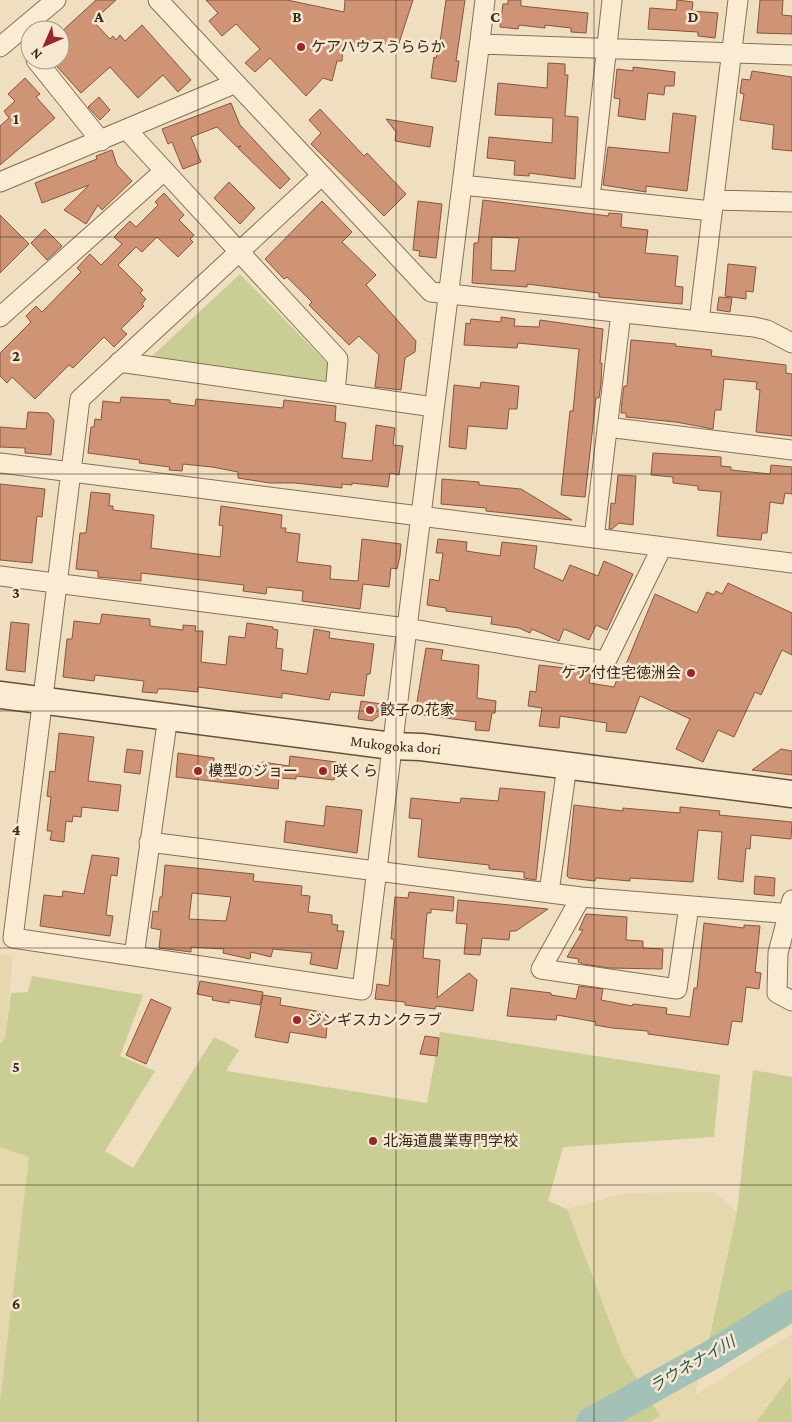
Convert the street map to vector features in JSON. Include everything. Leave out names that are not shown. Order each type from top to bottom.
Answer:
[{"type":"street","points":[[0,47],[56,0]]},
{"type":"street","points":[[158,0],[431,292],[754,327],[767,330],[792,343]]},
{"type":"street","points":[[321,176],[240,253],[80,399],[13,938],[362,990],[485,0]]},
{"type":"street","points":[[590,198],[612,0]]},
{"type":"street","points":[[698,321],[738,0]]},
{"type":"street","points":[[16,34],[20,39]]},
{"type":"street","points":[[480,44],[792,55]]},
{"type":"street","points":[[44,70],[101,141]]},
{"type":"street","points":[[0,182],[236,83]]},
{"type":"street","points":[[127,130],[338,359],[335,393]]},
{"type":"street","points":[[0,317],[164,171]]},
{"type":"street","points":[[462,185],[590,198],[713,206],[792,202]]},
{"type":"street","points":[[594,538],[621,313]]},
{"type":"street","points":[[119,362],[434,407]]},
{"type":"street","points":[[607,427],[792,450]]},
{"type":"street","points":[[0,463],[792,563]]},
{"type":"street","points":[[0,576],[406,628],[606,661],[662,547]]},
{"type":"street","name":"Mukogoka dori","points":[[0,695],[392,746],[421,747],[792,794]]},
{"type":"street","points":[[134,956],[168,716]]},
{"type":"street","points":[[549,892],[567,766]]},
{"type":"street","points":[[149,842],[581,897],[689,906],[791,909],[778,953],[776,993],[792,1002]]},
{"type":"street","points":[[581,897],[541,969],[677,989],[689,906]]},
{"type":"shaded area","points":[[0,954],[13,956],[5,1039],[0,1044]]},
{"type":"shaded area","points":[[0,1147],[29,1156],[0,1401]]},
{"type":"shaded area","points":[[714,1192],[737,1212],[695,1395],[792,1334],[792,1376],[756,1422],[650,1422],[660,1416],[622,1354],[567,1209],[624,1193]]},
{"type":"green space","points":[[240,274],[329,365],[324,387],[148,360]]},
{"type":"green space","name":"北海道農業専門学校","points":[[32,976],[143,995],[120,1056],[155,1071],[105,1151],[133,1168],[214,1037],[239,1050],[226,1071],[427,1103],[440,1032],[720,1075],[714,1137],[563,1147],[548,1201],[567,1209],[622,1354],[660,1416],[650,1422],[0,1422],[0,1401],[29,1157],[0,1147],[0,1044],[5,1039],[11,993],[28,992]]},
{"type":"green space","points":[[753,1070],[792,1077],[792,1324],[700,1379],[737,1212]]},
{"type":"green space","points":[[791,1376],[792,1422],[756,1422]]},
{"type":"building","points":[[96,0],[116,0],[93,21],[110,39],[113,36],[116,40],[120,35],[125,41],[142,25],[191,80],[178,92],[163,75],[138,98],[110,67],[81,93],[60,70],[70,70],[70,24]]},
{"type":"building","name":"ケアハウスうららか","points":[[206,0],[287,0],[344,12],[345,0],[413,0],[398,46],[365,40],[363,48],[343,46],[342,61],[337,61],[332,81],[323,78],[306,96],[270,58],[255,72],[245,63],[260,49],[236,24],[222,36],[209,21],[218,13]]},
{"type":"building","points":[[446,0],[465,0],[456,61],[459,61],[456,82],[431,78],[434,57],[436,58],[439,49]]},
{"type":"building","points":[[508,0],[521,0],[521,6],[588,13],[586,33],[571,32],[571,28],[545,25],[545,28],[519,25],[518,29],[500,27],[503,4],[508,4]]},
{"type":"building","points":[[677,0],[693,2],[692,11],[718,13],[715,38],[698,36],[698,32],[648,29],[650,8],[676,10]]},
{"type":"building","points":[[760,0],[783,0],[782,15],[792,16],[792,34],[757,33]]},
{"type":"building","points":[[548,63],[565,64],[565,75],[568,75],[565,116],[578,117],[575,179],[529,173],[529,176],[514,175],[515,161],[487,158],[489,137],[552,143],[553,118],[495,115],[498,83],[547,88]]},
{"type":"building","points":[[633,67],[675,72],[674,86],[665,86],[664,95],[648,93],[645,120],[618,116],[620,99],[614,98],[617,69],[633,71]]},
{"type":"building","points":[[752,71],[792,77],[792,151],[772,149],[774,125],[740,120],[744,94],[740,93],[742,79],[750,80]]},
{"type":"building","points":[[25,78],[40,94],[36,97],[55,118],[0,165],[0,126],[9,118],[4,111],[15,101],[8,94]]},
{"type":"building","points":[[99,97],[110,110],[100,120],[88,107]]},
{"type":"building","points":[[231,103],[240,125],[290,179],[280,189],[238,148],[241,146],[237,147],[217,127],[191,137],[201,162],[183,169],[172,142],[168,144],[162,129]]},
{"type":"building","points":[[320,109],[364,156],[367,153],[406,194],[384,216],[311,144],[321,133],[309,120]]},
{"type":"building","points":[[673,113],[696,116],[687,191],[646,186],[646,192],[603,185],[608,147],[669,153]]},
{"type":"building","points":[[386,119],[433,127],[430,147],[395,141],[396,132]]},
{"type":"building","points":[[112,150],[117,165],[132,181],[102,210],[98,205],[86,224],[64,210],[89,185],[42,203],[35,183],[97,159],[96,156]]},
{"type":"building","points":[[229,182],[255,208],[240,224],[214,198]]},
{"type":"building","points":[[164,193],[184,215],[179,220],[194,235],[190,239],[193,242],[178,257],[157,237],[142,252],[136,247],[118,265],[143,290],[140,293],[146,299],[142,304],[144,306],[121,329],[127,334],[114,347],[104,337],[73,368],[69,365],[35,399],[12,377],[7,383],[0,376],[0,353],[31,322],[26,316],[36,306],[42,312],[81,272],[77,268],[90,254],[101,265],[122,244],[114,237],[130,221],[136,227],[158,205],[155,202]]},
{"type":"building","points":[[483,200],[608,216],[609,213],[622,214],[621,227],[648,230],[645,253],[678,256],[675,286],[683,287],[682,304],[599,297],[599,293],[527,284],[527,287],[472,283],[474,243],[478,243]],"holes":[[[492,237],[519,238],[515,271],[491,270]]]},
{"type":"building","points":[[322,201],[352,232],[342,242],[376,275],[366,285],[416,341],[415,352],[405,358],[401,390],[375,387],[379,355],[359,336],[349,345],[309,305],[312,302],[287,277],[284,279],[265,259]]},
{"type":"building","points":[[418,201],[442,204],[436,258],[419,256],[420,251],[413,250]]},
{"type":"building","points":[[0,215],[29,244],[0,273]]},
{"type":"building","points":[[45,229],[62,246],[47,260],[31,243]]},
{"type":"building","points":[[728,264],[756,267],[753,292],[746,291],[746,299],[725,296]]},
{"type":"building","points":[[719,297],[732,298],[730,312],[717,310]]},
{"type":"building","points":[[501,317],[515,319],[514,326],[539,327],[540,320],[603,329],[600,363],[602,363],[601,384],[599,398],[596,398],[585,497],[561,495],[570,411],[573,411],[579,349],[518,343],[517,348],[464,345],[466,323],[470,324],[471,319],[501,322]]},
{"type":"building","points":[[631,340],[676,344],[675,346],[712,350],[711,356],[786,365],[786,373],[792,374],[792,436],[756,432],[760,390],[756,389],[757,382],[724,379],[721,410],[715,410],[713,429],[676,422],[626,417],[626,413],[621,413],[624,386],[627,386]]},
{"type":"building","points":[[481,382],[519,386],[517,409],[509,409],[507,429],[468,426],[466,449],[449,447],[454,385],[480,388]]},
{"type":"building","points":[[121,397],[170,400],[170,403],[195,406],[196,399],[283,408],[284,400],[336,406],[335,421],[346,423],[342,458],[372,461],[376,425],[395,428],[393,445],[403,446],[399,475],[390,473],[388,487],[352,483],[352,485],[342,484],[342,488],[295,483],[270,483],[238,478],[238,472],[212,467],[183,464],[182,471],[169,470],[170,467],[139,463],[140,460],[88,453],[91,427],[94,427],[95,419],[101,420],[103,401],[120,403]]},
{"type":"building","points":[[28,412],[48,413],[54,420],[51,455],[25,453],[25,448],[0,447],[0,427],[26,429]]},
{"type":"building","points":[[653,453],[721,457],[721,466],[731,467],[731,470],[770,474],[771,465],[792,467],[792,494],[785,493],[783,504],[770,502],[767,533],[762,533],[761,540],[717,536],[721,492],[698,490],[698,486],[673,483],[673,477],[651,475]]},
{"type":"building","points":[[618,475],[636,476],[633,525],[619,523],[612,529],[609,529],[611,503],[615,504]]},
{"type":"building","points":[[442,479],[479,482],[479,485],[521,489],[572,520],[441,504]]},
{"type":"building","points":[[0,484],[45,489],[42,517],[37,516],[32,563],[0,560]]},
{"type":"building","points":[[91,492],[110,494],[109,506],[113,506],[113,510],[154,515],[151,548],[220,557],[223,526],[219,525],[221,506],[282,515],[281,528],[286,528],[285,532],[300,534],[297,562],[331,566],[330,579],[358,581],[362,539],[401,544],[400,556],[397,569],[391,568],[389,587],[363,584],[360,609],[302,601],[303,591],[267,587],[266,594],[243,591],[244,585],[141,573],[141,581],[98,577],[98,571],[76,569],[80,533],[86,533]]},
{"type":"building","points":[[438,539],[467,542],[466,551],[500,556],[502,542],[537,546],[534,568],[563,581],[570,565],[598,576],[604,561],[633,574],[607,630],[596,625],[589,640],[564,629],[559,641],[532,629],[530,633],[519,628],[491,624],[492,617],[446,611],[446,608],[427,605],[430,579],[439,581],[443,553],[436,553]]},
{"type":"building","points":[[728,583],[792,613],[792,655],[782,650],[761,695],[755,692],[734,737],[718,730],[703,762],[676,749],[690,719],[640,696],[626,733],[606,731],[607,723],[560,716],[559,728],[539,726],[542,708],[528,706],[530,691],[536,692],[539,665],[591,671],[589,683],[614,687],[619,674],[643,678],[624,669],[655,594],[697,613],[707,592],[714,595],[716,591],[722,594]]},
{"type":"building","points":[[102,614],[150,619],[150,626],[183,630],[183,625],[196,626],[195,631],[203,631],[201,662],[226,665],[229,636],[245,638],[247,623],[273,627],[273,629],[278,630],[276,648],[283,649],[281,670],[307,674],[314,629],[330,632],[329,638],[374,644],[370,674],[367,674],[364,696],[331,692],[329,700],[282,693],[282,698],[198,687],[198,692],[158,689],[157,693],[142,692],[144,681],[95,675],[94,681],[63,677],[67,639],[72,639],[74,621],[100,624]]},
{"type":"building","points":[[11,622],[29,624],[25,672],[6,670]]},
{"type":"building","points":[[426,648],[443,650],[441,660],[479,665],[477,698],[496,701],[495,713],[492,713],[489,731],[475,730],[476,722],[415,714]]},
{"type":"building","points":[[361,701],[382,704],[380,715],[372,721],[358,719]]},
{"type":"building","points":[[59,733],[94,737],[88,781],[121,785],[118,811],[82,807],[81,817],[73,816],[72,822],[66,821],[64,842],[50,840],[52,831],[47,831],[51,797],[47,796],[50,771],[55,772]]},
{"type":"building","points":[[127,749],[143,751],[140,774],[124,772]]},
{"type":"building","points":[[781,749],[792,751],[792,775],[752,770]]},
{"type":"building","points":[[178,753],[214,758],[214,762],[262,767],[262,762],[289,766],[290,756],[336,762],[334,780],[296,776],[296,779],[279,778],[278,789],[176,777]]},
{"type":"building","points":[[500,788],[545,792],[536,880],[524,878],[524,872],[489,869],[489,865],[418,857],[422,819],[409,818],[411,798],[460,803],[461,798],[498,801]]},
{"type":"building","points":[[574,805],[623,811],[623,808],[680,813],[680,807],[720,811],[719,815],[792,822],[791,839],[751,835],[750,849],[746,848],[743,882],[718,879],[722,832],[698,830],[693,882],[630,878],[630,881],[596,878],[595,881],[569,878],[567,876]]},
{"type":"building","points":[[326,806],[362,810],[357,853],[284,842],[286,821],[324,826]]},
{"type":"building","points":[[92,855],[119,858],[117,876],[111,875],[106,915],[113,916],[110,936],[40,926],[44,895],[62,897],[63,891],[84,894]]},
{"type":"building","points":[[165,865],[254,874],[253,881],[302,886],[301,895],[310,896],[308,912],[332,915],[332,924],[338,925],[337,931],[344,931],[337,969],[310,964],[312,953],[273,949],[271,957],[251,952],[250,959],[223,953],[224,949],[191,947],[191,952],[159,948],[161,930],[151,928],[153,911],[158,912],[160,897],[162,897]],"holes":[[[192,893],[231,897],[226,921],[189,919]]]},
{"type":"building","points":[[755,876],[775,878],[774,896],[754,894]]},
{"type":"building","points":[[409,892],[454,897],[453,911],[431,909],[431,913],[427,913],[423,958],[440,960],[437,998],[469,973],[477,980],[473,1011],[436,1006],[435,1009],[405,1005],[405,1002],[375,999],[377,984],[389,986],[394,939],[391,939],[395,897],[408,898]]},
{"type":"building","points":[[458,900],[548,909],[516,931],[510,931],[509,940],[482,938],[480,955],[464,954],[467,924],[456,923]]},
{"type":"building","points":[[586,914],[627,917],[626,940],[643,941],[643,948],[663,949],[662,969],[609,968],[583,964],[578,962],[579,959],[567,957],[583,930],[579,930]]},
{"type":"building","points":[[704,923],[744,928],[744,925],[760,926],[755,972],[761,973],[759,989],[746,987],[742,1022],[732,1021],[728,1045],[648,1034],[648,1031],[612,1028],[595,1025],[596,1022],[557,1015],[556,1020],[507,1016],[511,988],[551,993],[551,995],[576,999],[579,986],[603,989],[601,1000],[632,1006],[633,1004],[667,1008],[666,1014],[690,1017],[694,988],[697,988]]},
{"type":"building","points":[[200,981],[263,992],[260,1005],[230,1000],[229,1003],[212,1000],[213,997],[197,994]]},
{"type":"building","points":[[263,995],[281,998],[280,1005],[328,1013],[326,1038],[290,1032],[288,1043],[255,1037]]},
{"type":"building","points":[[151,999],[171,1008],[146,1064],[126,1055]]},
{"type":"building","points":[[425,1036],[439,1038],[437,1056],[420,1054]]},
{"type":"waterway","name":"ラウネナイ川","points":[[591,1422],[713,1354],[792,1305]]},
{"type":"place","name":"ケアハウスうららか","points":[[301,47]]},
{"type":"place","name":"ケア付住宅徳洲会","points":[[691,673]]},
{"type":"place","name":"餃子の花家","points":[[370,710]]},
{"type":"place","name":"模型のジョー","points":[[198,771]]},
{"type":"place","name":"咲くら","points":[[323,771]]},
{"type":"place","name":"ジンギスカンクラブ","points":[[297,1020]]},
{"type":"place","name":"北海道農業専門学校","points":[[373,1141]]}]
